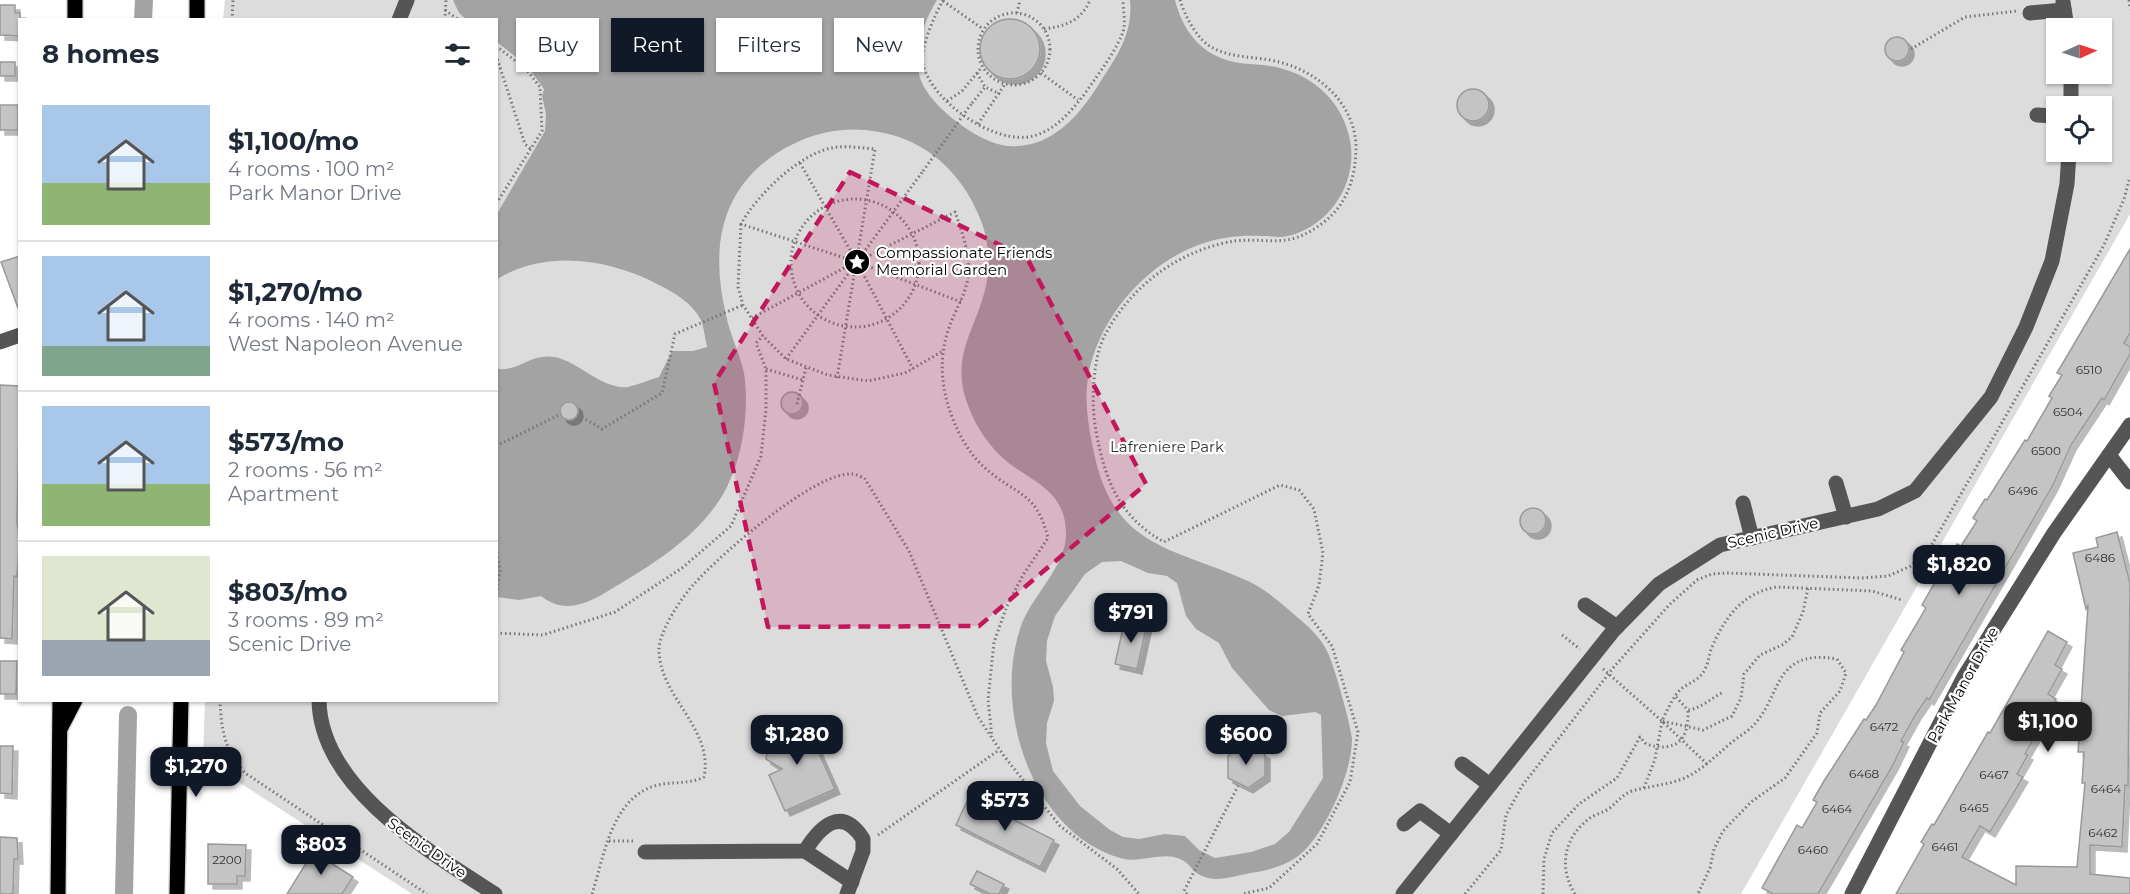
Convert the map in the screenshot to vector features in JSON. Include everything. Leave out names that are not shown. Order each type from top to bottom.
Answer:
[{"type":"main road","points":[[75,0],[75,18]]},
{"type":"main road","points":[[197,18],[198,0]]},
{"type":"main road","points":[[58,894],[60,702]]},
{"type":"main road","points":[[59,730],[74,702]]},
{"type":"main road","points":[[177,894],[181,702]]},
{"type":"street","points":[[400,18],[407,0]]},
{"type":"street","points":[[2030,13],[2063,5]]},
{"type":"street","points":[[2037,115],[2046,115]]},
{"type":"street","name":"Scenic Drive","points":[[1403,894],[1591,658],[1617,627],[1659,584],[1720,545],[1878,509],[1915,490],[1991,398],[2026,327],[2052,261],[2067,184],[2068,162]]},
{"type":"street","points":[[0,342],[18,336]]},
{"type":"street","name":"Park Manor Drive","points":[[1852,894],[1964,677],[2054,533],[2130,424]]},
{"type":"street","points":[[2109,454],[2130,482]]},
{"type":"street","points":[[1836,483],[1846,517]]},
{"type":"street","points":[[1743,503],[1752,538]]},
{"type":"street","points":[[1585,605],[1617,627]]},
{"type":"street","name":"Scenic Drive","points":[[318,702],[319,715],[328,741],[347,775],[388,821],[495,894]]},
{"type":"street","points":[[1462,764],[1490,785]]},
{"type":"street","points":[[1404,825],[1420,811],[1451,834]]},
{"type":"street","points":[[645,852],[806,851],[849,888],[863,851],[863,840],[848,823],[838,821],[828,824],[817,833],[806,851]]},
{"type":"path","points":[[232,18],[233,0]]},
{"type":"path","points":[[445,18],[446,0]]},
{"type":"path","points":[[1017,13],[1020,0]]},
{"type":"path","points":[[1044,29],[1063,27],[1083,15],[1090,0]]},
{"type":"path","points":[[983,29],[943,1],[929,31],[923,63],[932,87],[947,102],[988,131],[1016,138],[1034,136],[1065,117],[1104,66],[1124,30],[1123,0]]},
{"type":"path","points":[[1180,0],[1188,18],[1210,47],[1243,58],[1279,62],[1318,79],[1341,101],[1356,137],[1354,174],[1349,192],[1325,221],[1289,241],[1222,243],[1189,253],[1145,283],[1117,317],[1105,335],[1096,366],[1093,412],[1108,480],[1127,513],[1142,530],[1164,542],[1280,485],[1299,490],[1314,509],[1323,553],[1320,585],[1308,614],[1332,646],[1358,732],[1350,782],[1317,844],[1269,888],[1242,894]]},
{"type":"path","points":[[2128,0],[2130,9]]},
{"type":"path","points":[[445,10],[456,18]]},
{"type":"path","points":[[1911,49],[1965,17],[2010,11],[2030,13]]},
{"type":"path","points":[[1017,13],[1028,15],[1044,29],[1050,51],[1041,73],[1025,83],[1005,84],[996,81],[982,67],[978,48],[983,29],[998,16],[1017,13]]},
{"type":"path","points":[[498,48],[526,69],[540,87],[542,131],[498,201]]},
{"type":"path","points":[[498,61],[525,144],[531,149]]},
{"type":"path","points":[[947,102],[982,67]]},
{"type":"path","points":[[977,73],[985,87],[1000,94]]},
{"type":"path","points":[[1041,73],[1079,100]]},
{"type":"path","points":[[978,124],[1005,84]]},
{"type":"path","points":[[786,359],[985,87]]},
{"type":"path","points":[[837,378],[875,149],[837,147],[800,163],[761,194],[741,224],[738,287],[743,305],[763,336],[786,359],[837,378],[868,381],[884,379],[913,369],[943,351]]},
{"type":"path","points":[[800,163],[857,262],[913,369]]},
{"type":"path","points":[[1465,894],[1501,850],[1506,814],[1522,786],[1608,674],[1670,604],[1696,580],[1712,574],[1861,578],[1888,576],[1911,566],[1931,546],[2098,255],[2124,199],[2130,177]]},
{"type":"path","points":[[837,202],[880,203],[894,211],[912,232],[917,246],[919,271],[902,309],[888,321],[846,327],[817,315],[806,306],[794,282],[794,241],[800,229],[818,210],[825,207],[837,202]]},
{"type":"path","points":[[752,318],[912,232],[955,212],[964,239],[968,276],[962,302],[950,325],[943,351],[941,376],[948,406],[962,439],[982,466],[1034,503],[1043,518],[1048,538],[1012,596],[994,642],[988,700],[992,738]]},
{"type":"path","points":[[741,224],[857,262],[962,302]]},
{"type":"path","points":[[578,415],[602,429],[662,393],[675,334],[743,305]]},
{"type":"path","points":[[498,633],[543,635],[615,612],[682,568],[731,526],[761,456],[766,409],[766,369],[756,343],[763,336]]},
{"type":"path","points":[[797,404],[806,368]]},
{"type":"path","points":[[766,369],[803,380]]},
{"type":"path","points":[[498,445],[561,414]]},
{"type":"path","points":[[591,894],[618,815],[633,796],[654,786],[694,782],[704,777],[706,764],[703,745],[662,670],[658,649],[669,619],[693,585],[735,545],[781,508],[825,482],[853,474],[865,479],[909,551],[978,717],[999,750],[1060,826],[1117,869],[1139,894]]},
{"type":"path","points":[[498,559],[500,570],[498,582]]},
{"type":"path","points":[[1644,788],[1655,759],[1662,721],[1679,690],[1697,680],[1705,670],[1711,648],[1727,617],[1745,599],[1765,589],[1776,587],[1872,591],[1902,600]]},
{"type":"path","points":[[1662,721],[1703,730],[1732,716],[1741,698],[1744,674],[1760,655],[1782,645],[1792,637],[1803,612],[1808,588]]},
{"type":"path","points":[[1562,635],[1662,721],[1707,764]]},
{"type":"path","points":[[1575,894],[1567,880],[1564,855],[1581,825],[1610,808],[1617,799],[1629,792],[1684,778],[1707,764],[1732,739],[1744,734],[1759,717],[1770,701],[1786,668],[1798,661],[1826,657],[1837,659],[1846,673],[1840,691],[1820,713],[1817,733],[1785,778],[1751,802],[1723,831],[1698,894]]},
{"type":"path","points":[[1688,710],[1699,709],[1711,698],[1724,692]]},
{"type":"path","points":[[1543,894],[1544,859],[1552,833],[1579,804],[1617,778],[1640,737],[1646,744],[1667,748],[1682,740],[1689,726],[1688,710],[1676,697]]},
{"type":"path","points":[[220,702],[222,734],[232,759],[245,773],[427,894]]},
{"type":"path","points":[[873,838],[999,750]]},
{"type":"path","points":[[1187,894],[1184,891],[1238,786]]},
{"type":"highlighted area","points":[[850,172],[1027,258],[1146,484],[979,626],[768,627],[714,383]]},
{"type":"green space","name":"Lafreniere Park","points":[[225,0],[2130,0],[2130,214],[1741,894],[412,894],[203,759],[205,702],[498,702],[498,18],[223,18]]},
{"type":"shaded area","points":[[453,0],[937,0],[924,26],[924,18],[834,18],[834,72],[919,72],[923,85],[952,118],[978,135],[1007,146],[1023,146],[1043,140],[1061,129],[1084,106],[1123,42],[1129,22],[1130,0],[1175,0],[1188,31],[1212,54],[1234,62],[1293,72],[1316,85],[1326,94],[1341,114],[1350,140],[1351,155],[1346,185],[1330,210],[1319,221],[1292,235],[1239,236],[1216,240],[1181,253],[1161,265],[1143,279],[1113,315],[1093,356],[1087,397],[1092,444],[1103,485],[1116,509],[1132,527],[1150,540],[1172,551],[1248,581],[1262,589],[1310,628],[1327,651],[1349,722],[1352,739],[1351,752],[1343,782],[1330,813],[1314,840],[1305,850],[1293,860],[1272,868],[1227,878],[1210,878],[1200,875],[1188,864],[1173,857],[1135,860],[1120,858],[1089,844],[1063,823],[1043,795],[1027,764],[1017,730],[1012,695],[1013,661],[1025,617],[1060,559],[1066,535],[1065,522],[1057,501],[1043,487],[1005,460],[989,443],[972,414],[964,393],[962,365],[964,352],[985,290],[988,272],[987,243],[979,216],[962,185],[940,160],[927,150],[896,136],[865,130],[839,130],[801,140],[777,153],[757,169],[742,186],[731,205],[720,246],[719,268],[726,315],[744,373],[746,399],[744,427],[739,454],[731,478],[723,495],[700,525],[655,562],[582,604],[562,605],[541,596],[519,600],[498,597],[498,369],[513,367],[538,357],[555,357],[609,384],[628,387],[659,377],[672,351],[693,351],[707,347],[701,320],[688,304],[659,285],[620,269],[578,261],[557,261],[516,270],[498,279],[498,212],[545,131],[546,114],[542,96],[544,89],[532,72],[599,72],[599,18],[516,18],[516,57],[498,43],[498,18],[465,18],[459,13]],"holes":[[[1121,561],[1148,573],[1167,576],[1177,583],[1186,616],[1196,629],[1219,643],[1232,668],[1269,710],[1282,716],[1315,712],[1321,715],[1323,778],[1289,832],[1275,844],[1251,852],[1215,858],[1199,850],[1185,836],[1165,834],[1139,839],[1123,837],[1110,830],[1080,806],[1053,771],[1046,743],[1047,723],[1054,701],[1046,661],[1047,641],[1055,616],[1085,574],[1102,562]]]},
{"type":"building","points":[[0,5],[15,5],[15,13],[20,13],[18,36],[0,35]]},
{"type":"building","points":[[1010,19],[1031,28],[1040,49],[1031,70],[1010,79],[989,70],[980,49],[989,28]]},
{"type":"building","points":[[1897,37],[1906,40],[1909,49],[1906,58],[1897,61],[1888,58],[1885,49],[1888,40]]},
{"type":"building","points":[[0,62],[15,62],[15,76],[0,76]]},
{"type":"building","points":[[1473,89],[1485,93],[1489,105],[1485,117],[1473,121],[1461,117],[1457,105],[1461,93]]},
{"type":"building","points":[[0,105],[18,105],[18,130],[0,130]]},
{"type":"building","points":[[2130,249],[2130,333],[2124,343],[2130,347],[2130,354],[2104,400],[2102,398],[2071,445],[2053,485],[1929,700],[1927,698],[1916,714],[1901,741],[1904,742],[1893,765],[1818,894],[1773,894],[1762,888],[1797,825],[1802,828],[1817,802],[1813,800],[1824,781],[1864,719],[1866,720],[1876,705],[1904,652],[1901,650],[1926,608],[1922,605],[1957,544],[1961,546],[1977,521],[1973,518],[1985,499],[1987,500],[2025,440],[2027,441],[2052,398],[2049,396],[2062,375],[2057,373]]},
{"type":"building","points":[[18,257],[18,308],[1,262]]},
{"type":"building","points":[[0,385],[18,386],[18,564],[17,577],[14,576],[12,639],[0,638]]},
{"type":"building","points":[[792,392],[800,395],[803,403],[800,411],[792,414],[784,411],[781,403],[784,395]]},
{"type":"building","points":[[569,402],[575,405],[578,411],[575,417],[569,420],[563,417],[560,411],[563,405]]},
{"type":"building","points":[[1533,508],[1542,512],[1546,521],[1542,530],[1533,534],[1524,530],[1520,521],[1524,512]]},
{"type":"building","points":[[2117,532],[2130,583],[2128,786],[2125,785],[2122,847],[2090,845],[2090,874],[2130,878],[2130,894],[1896,894],[1924,844],[1921,842],[1932,824],[1934,825],[1988,732],[1990,733],[2048,631],[2067,642],[2055,665],[2062,669],[2048,694],[2056,699],[2025,754],[2028,755],[2017,774],[2023,777],[2010,799],[1990,832],[1980,826],[1962,857],[2016,885],[2016,866],[2077,867],[2085,783],[2082,783],[2084,752],[2078,752],[2088,605],[2086,609],[2073,553],[2098,547],[2096,538]]},
{"type":"building","points":[[1125,619],[1147,624],[1137,669],[1115,664]]},
{"type":"building","points":[[0,661],[17,661],[16,694],[0,694]]},
{"type":"building","points":[[791,722],[811,735],[835,789],[785,811],[769,775],[782,769],[766,759],[770,731]]},
{"type":"building","points":[[1245,744],[1265,754],[1265,776],[1248,788],[1228,778],[1228,756]]},
{"type":"building","points":[[0,746],[13,746],[12,794],[0,793]]},
{"type":"building","points":[[969,797],[1054,840],[1040,867],[956,825]]},
{"type":"building","points":[[0,837],[17,838],[18,859],[14,859],[13,894],[0,894]]},
{"type":"building","points":[[208,844],[246,845],[245,876],[237,876],[237,884],[208,884]]},
{"type":"building","points":[[318,844],[333,853],[328,861],[353,877],[342,894],[287,894]]},
{"type":"building","points":[[977,871],[1004,884],[999,894],[990,894],[970,884]]},
{"type":"waterway","points":[[143,18],[144,0]]},
{"type":"waterway","points":[[124,894],[128,715]]},
{"type":"place","name":"Compassionate Friends Memorial Garden","points":[[857,262]]}]
